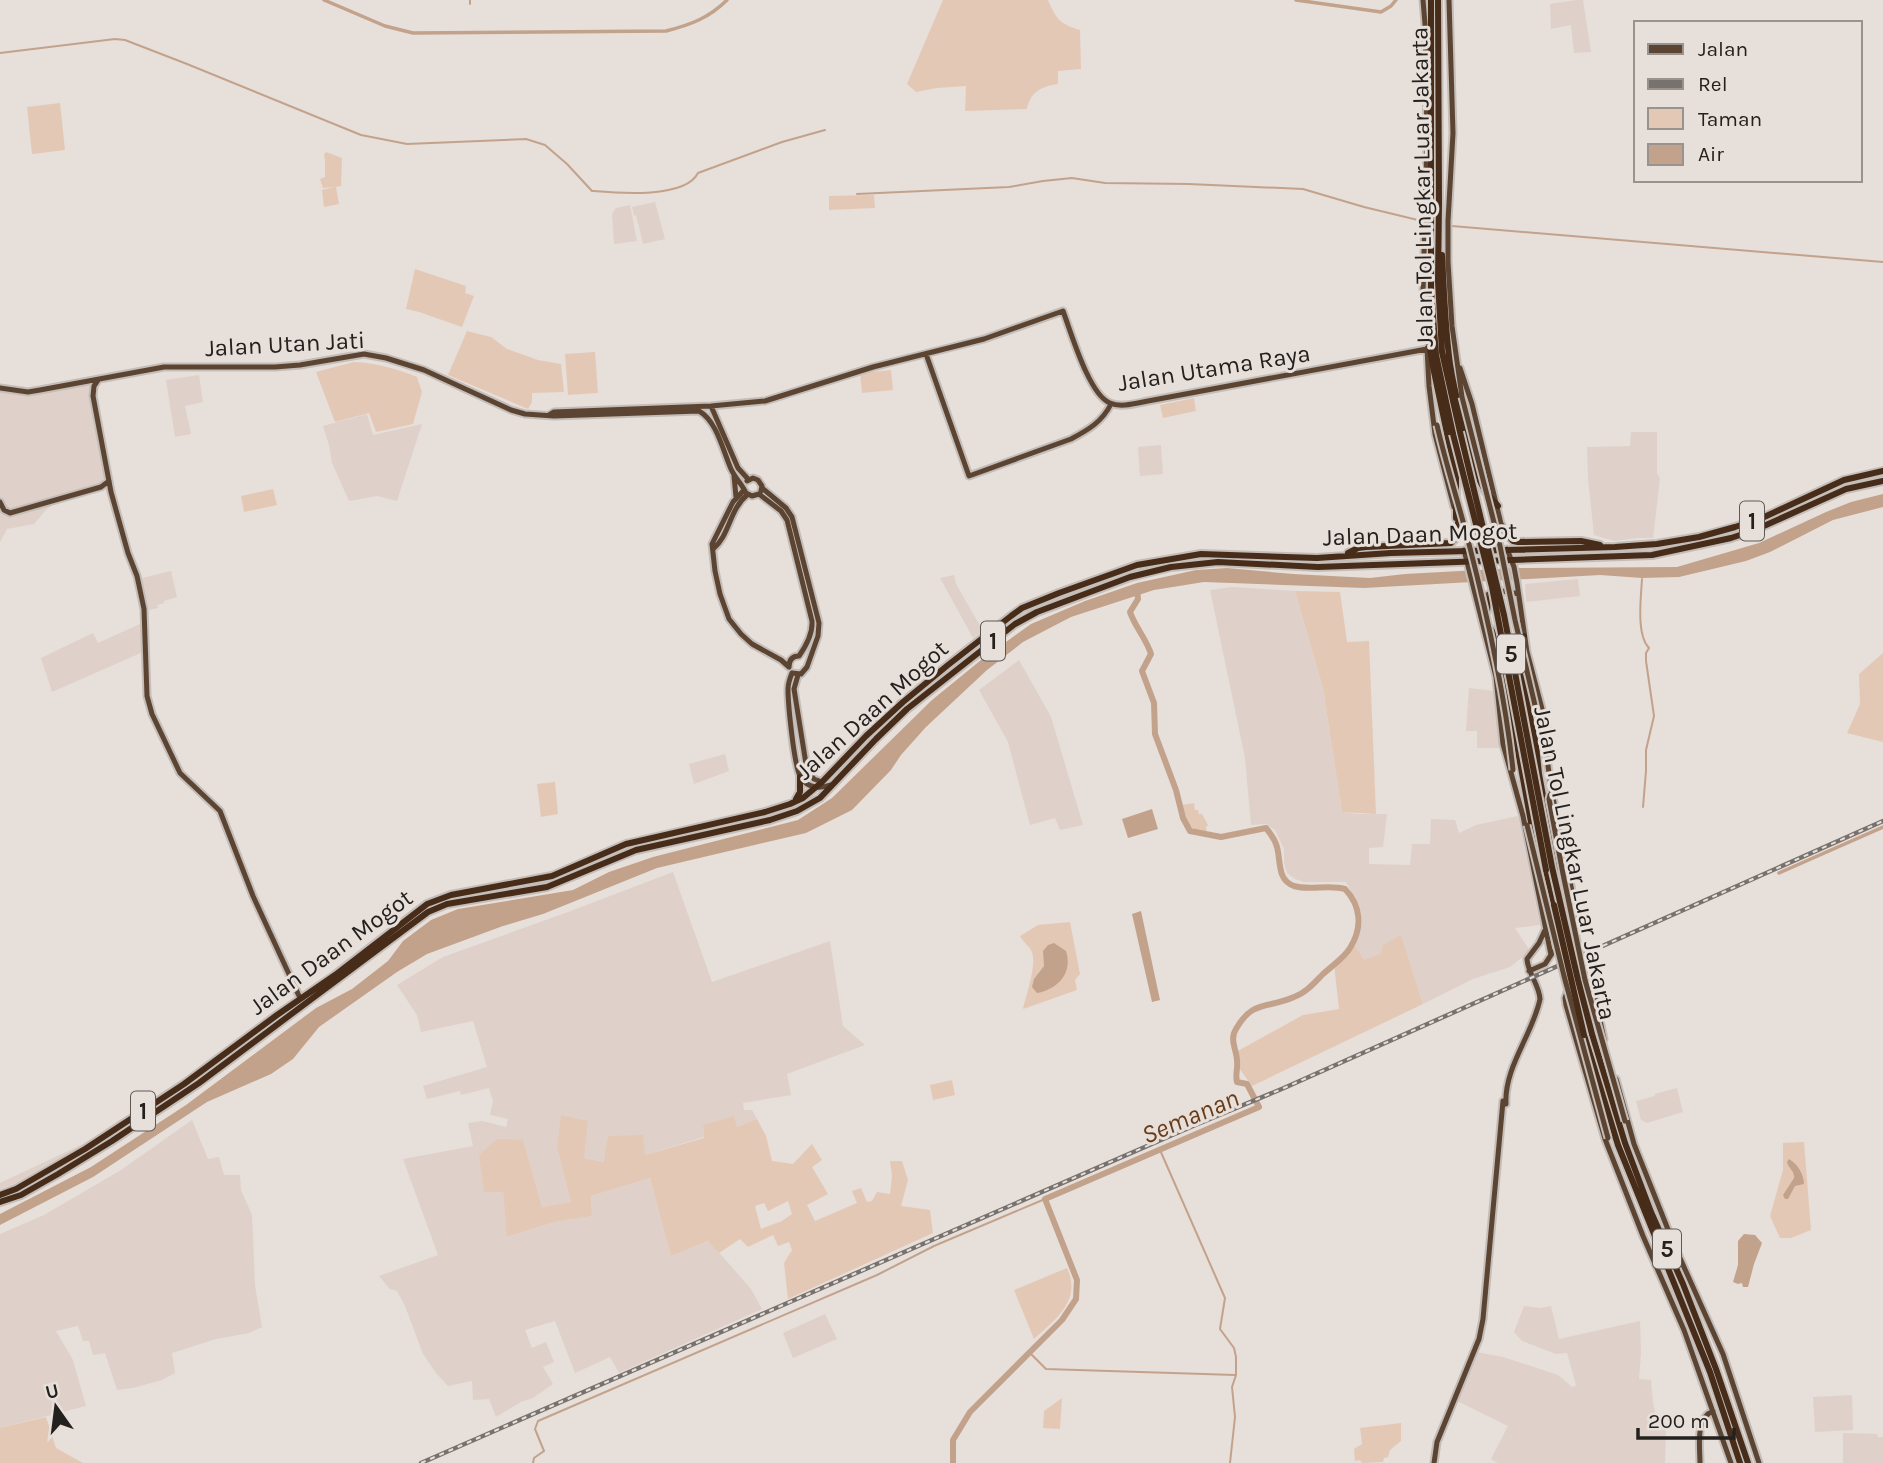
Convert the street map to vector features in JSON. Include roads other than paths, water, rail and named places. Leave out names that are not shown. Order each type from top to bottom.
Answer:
[{"type":"highway","name":"Jalan Tol Lingkar Luar Jakarta","points":[[1431,0],[1431,290],[1436,355],[1504,615],[1555,877],[1597,1052],[1625,1143],[1716,1369],[1748,1463]]},
{"type":"highway","name":"Jalan Tol Lingkar Luar Jakarta","points":[[1432,216],[1438,0]]},
{"type":"highway","name":"Jalan Tol Lingkar Luar Jakarta","points":[[1432,231],[1438,247],[1442,352],[1456,433],[1492,587],[1546,870],[1584,1035],[1618,1145],[1710,1371],[1740,1463]]},
{"type":"highway","points":[[1438,247],[1441,251],[1446,331],[1459,409],[1480,481],[1498,506]]},
{"type":"highway","points":[[1343,556],[1366,547],[1451,543],[1457,537],[1456,475],[1437,392],[1429,342],[1431,290]]},
{"type":"highway","name":"Jalan Daan Mogot","points":[[204,1075],[277,1015],[281,1007],[299,995],[308,993],[425,908],[452,895],[552,876],[626,844],[771,811],[792,803],[816,788],[866,736],[938,673],[1020,610],[1125,569],[1151,562],[1219,553],[1276,557],[1343,556],[1657,544],[1717,532],[1762,517],[1844,480],[1883,471]]},
{"type":"highway","name":"Jalan Daan Mogot","points":[[0,1202],[21,1195],[112,1141],[268,1032],[425,908],[547,887],[629,852],[769,820],[797,811],[820,798],[891,723],[1015,624],[1127,578],[1171,567],[1218,562],[1318,567],[1469,565],[1511,559],[1636,557],[1676,551],[1744,534],[1846,489],[1883,481]]},
{"type":"highway","points":[[1502,527],[1513,541],[1518,542],[1588,541],[1615,547]]},
{"type":"highway","points":[[1565,548],[1575,541]]},
{"type":"highway","points":[[1125,569],[1127,578]]},
{"type":"highway","points":[[1495,591],[1487,606],[1500,653],[1533,832],[1542,868],[1546,870]]},
{"type":"highway","points":[[1486,633],[1496,641]]},
{"type":"highway","points":[[1524,636],[1519,658],[1556,866],[1555,877]]},
{"type":"highway","points":[[938,673],[939,678],[944,679]]},
{"type":"highway","points":[[930,680],[934,681],[935,687]]},
{"type":"highway","points":[[792,803],[799,795],[800,777]]},
{"type":"highway","points":[[716,823],[718,831]]},
{"type":"highway","points":[[268,1032],[298,1004],[299,995]]},
{"type":"highway","name":"Jalan Daan Mogot","points":[[0,1195],[16,1189],[85,1149],[197,1080]]},
{"type":"main road","points":[[1423,0],[1432,216]]},
{"type":"main road","points":[[1449,0],[1452,133],[1448,231],[1452,326],[1462,397],[1500,546],[1546,752],[1551,794],[1579,926],[1574,937],[1551,955],[1545,964],[1529,971]]},
{"type":"main road","points":[[1432,231],[1423,293],[1435,434],[1457,520],[1472,538],[1482,539],[1495,535],[1502,527],[1472,404],[1459,365]]},
{"type":"main road","name":"Jalan Utama Raya","points":[[1063,311],[1093,387],[1111,404],[1127,405],[1427,349]]},
{"type":"main road","name":"Jalan Utan Jati","points":[[564,414],[714,408],[774,399],[822,382],[984,339],[1063,311]]},
{"type":"main road","name":"Jalan Utan Jati","points":[[0,388],[28,392],[164,367],[275,367],[364,354],[424,370],[518,412],[549,415],[554,412],[700,412],[711,424],[731,469]]},
{"type":"main road","points":[[924,354],[969,476],[1071,439],[1099,421],[1111,404]]},
{"type":"main road","points":[[1428,366],[1437,425],[1497,663],[1513,774]]},
{"type":"main road","points":[[98,380],[93,388],[93,396],[111,492],[144,604],[147,696],[152,714],[180,773],[220,811],[253,896],[299,995]]},
{"type":"main road","points":[[78,384],[89,389],[93,396]]},
{"type":"main road","points":[[714,408],[738,468],[748,479],[761,483],[760,491],[754,496],[745,490],[731,469]]},
{"type":"main road","points":[[731,469],[736,484],[736,497],[713,547],[720,594],[729,619],[752,644],[792,669],[806,670],[819,627],[810,585],[791,515],[786,508],[760,491]]},
{"type":"main road","points":[[713,547],[719,544],[748,479]]},
{"type":"main road","points":[[4,504],[10,513],[102,487],[109,481]]},
{"type":"main road","points":[[82,493],[104,489],[111,492]]},
{"type":"main road","points":[[736,497],[745,490]]},
{"type":"main road","points":[[760,491],[785,517],[813,627],[805,648],[799,656],[794,657],[788,689],[800,777],[809,786],[816,788],[833,784]]},
{"type":"main road","points":[[1507,549],[1514,567],[1529,662],[1547,728],[1548,766]]},
{"type":"main road","points":[[1464,551],[1486,633],[1499,695],[1503,744],[1523,817],[1551,955]]},
{"type":"main road","points":[[1478,602],[1495,591],[1518,594]]},
{"type":"main road","points":[[799,656],[807,664]]},
{"type":"main road","points":[[792,669],[809,774],[822,782]]},
{"type":"main road","points":[[795,751],[800,753],[803,750]]},
{"type":"main road","points":[[1551,794],[1549,799],[1585,980],[1627,1124],[1675,1247],[1723,1354],[1759,1463]]},
{"type":"main road","points":[[1523,817],[1610,1147]]},
{"type":"main road","points":[[1546,932],[1554,942],[1566,943]]},
{"type":"main road","points":[[1434,1463],[1437,1442],[1479,1339],[1505,1095],[1540,999],[1527,959],[1546,932]]},
{"type":"main road","points":[[1627,1124],[1592,989],[1585,983],[1570,986],[1566,992],[1566,1005],[1597,1117],[1643,1236],[1684,1330],[1731,1463]]},
{"type":"main road","points":[[1700,1463],[1701,1424],[1704,1416],[1713,1411]]},
{"type":"water","points":[[1883,494],[1883,507],[1833,520],[1746,561],[1679,577],[1600,575],[1364,588],[1204,582],[1154,590],[1071,617],[1023,642],[987,670],[926,727],[891,770],[852,810],[806,833],[657,868],[543,914],[427,954],[319,1027],[293,1059],[271,1074],[207,1102],[93,1177],[0,1225],[0,1214],[91,1167],[186,1105],[316,1008],[352,989],[388,961],[403,941],[431,920],[458,909],[573,890],[609,872],[653,857],[798,820],[832,798],[932,700],[981,660],[1031,624],[1085,601],[1137,583],[1196,570],[1227,568],[1370,578],[1515,568],[1677,567],[1759,543],[1851,502]]},
{"type":"water","points":[[1152,809],[1158,829],[1128,838],[1122,819]]},
{"type":"water","points":[[1141,911],[1160,1000],[1152,1002],[1132,914]]},
{"type":"water","points":[[1054,943],[1066,951],[1068,959],[1065,973],[1057,984],[1037,993],[1032,987],[1034,979],[1044,966],[1043,951]]},
{"type":"water","points":[[1789,1159],[1800,1170],[1804,1184],[1795,1186],[1788,1199],[1785,1199],[1783,1195],[1794,1178],[1787,1162]]},
{"type":"water","points":[[1744,1234],[1755,1235],[1762,1243],[1748,1287],[1733,1282],[1738,1265],[1738,1241]]},
{"type":"waterway","points":[[324,0],[385,26],[413,33],[666,31],[699,20],[727,0]]},
{"type":"waterway","points":[[1296,0],[1381,12],[1396,0]]},
{"type":"waterway","points":[[0,53],[125,40],[361,135],[407,144],[526,139],[545,145],[592,191],[665,191],[691,181],[698,173],[782,142],[825,130]]},
{"type":"waterway","points":[[857,194],[1009,187],[1072,178],[1105,183],[1303,189],[1422,221]]},
{"type":"waterway","points":[[1452,226],[1883,262]]},
{"type":"waterway","points":[[1642,579],[1641,625],[1649,648],[1646,661],[1654,716],[1646,750],[1643,807]]},
{"type":"waterway","name":"Semanan","points":[[953,1463],[953,1440],[970,1412],[1062,1320],[1076,1299],[1077,1280],[1045,1199],[1259,1107],[1247,1084],[1237,1082],[1237,1057],[1233,1041],[1236,1029],[1255,1009],[1285,1001],[1306,990],[1345,955],[1357,932],[1357,910],[1345,889],[1307,888],[1289,883],[1282,875],[1276,844],[1266,828],[1221,837],[1190,831],[1183,818],[1176,790],[1155,734],[1154,703],[1142,671],[1151,654],[1130,612],[1138,599],[1137,589]]},
{"type":"waterway","points":[[1779,873],[1883,827]]},
{"type":"waterway","points":[[1160,1150],[1225,1298],[1220,1329],[1234,1348],[1236,1357],[1236,1375],[1232,1387],[1235,1417],[1230,1463]]},
{"type":"waterway","points":[[533,1463],[534,1458],[544,1451],[535,1429],[538,1421],[877,1275],[934,1246],[1045,1199]]},
{"type":"waterway","points":[[1029,1352],[1046,1369],[1235,1375]]},
{"type":"railway","points":[[421,1463],[1284,1088],[1883,821]]}]
